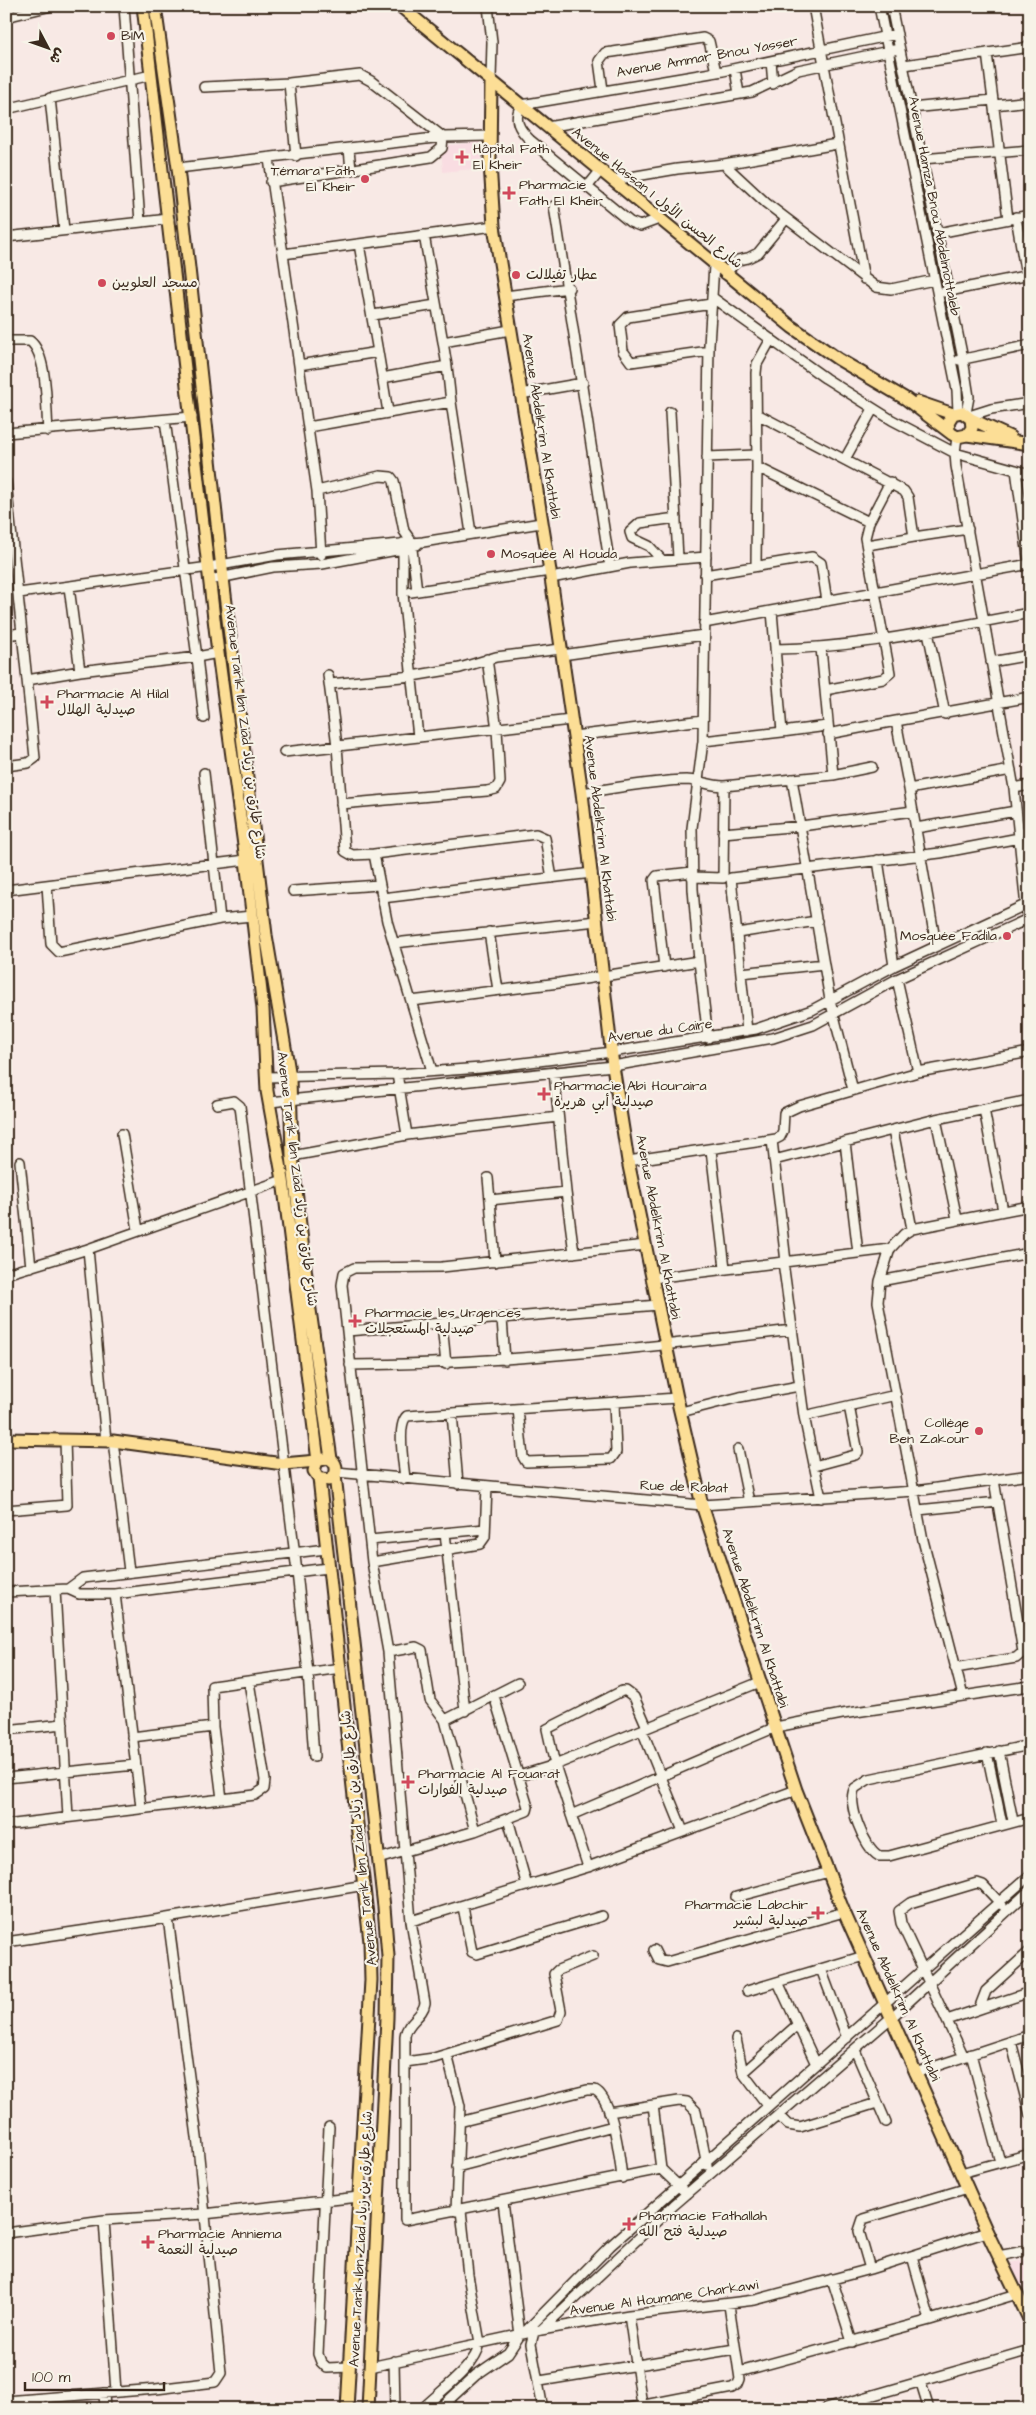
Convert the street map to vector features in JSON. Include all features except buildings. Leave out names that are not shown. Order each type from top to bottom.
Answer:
[{"type":"main road","name":"Avenue Tarik Ibn Ziad شارع طارق بن زياد","points":[[143,6],[218,653],[246,860],[263,1009],[266,1077],[283,1180],[318,1461]]},
{"type":"main road","name":"Avenue Tarik Ibn Ziad شارع طارق بن زياد","points":[[155,6],[178,168],[223,578],[266,935],[290,1077],[292,1156],[310,1310],[331,1459]]},
{"type":"main road","name":"Avenue Hassan I شارع الحسن الأول","points":[[400,6],[660,218],[725,274],[820,347],[906,399],[958,434],[1025,443]]},
{"type":"main road","name":"Avenue Abdelkrim Al Khattabi","points":[[491,80],[490,136],[494,226],[574,736],[592,873],[613,1066],[628,1161],[668,1346],[680,1412],[702,1505],[796,1790],[844,1912],[987,2232],[1030,2321]]},
{"type":"main road","name":"Avenue Hassan I شارع الحسن الأول","points":[[906,399],[963,415],[1025,443]]},
{"type":"main road","points":[[963,415],[972,428],[958,434],[948,422],[963,415]]},
{"type":"main road","points":[[6,1439],[110,1441],[284,1464],[318,1461],[322,1458],[331,1459],[335,1463],[336,1473],[328,1480],[284,1464]]},
{"type":"main road","points":[[318,1461],[315,1466],[318,1477]]},
{"type":"main road","name":"Avenue Tarik Ibn Ziad شارع طارق بن زياد","points":[[336,1473],[386,1928],[388,1992],[368,2409]]},
{"type":"main road","name":"Avenue Tarik Ibn Ziad شارع طارق بن زياد","points":[[318,1477],[365,1885],[371,1980],[348,2409]]},
{"type":"main road","points":[[362,2353],[370,2367],[359,2381],[350,2366],[362,2353]]},
{"type":"street","points":[[6,17],[51,6]]},
{"type":"street","points":[[124,6],[140,222]]},
{"type":"street","points":[[488,6],[492,42],[491,80]]},
{"type":"street","points":[[813,6],[837,144],[864,278]]},
{"type":"street","name":"Avenue Hamza Bnou Abdelmottaleb","points":[[879,6],[963,415]]},
{"type":"street","points":[[891,6],[963,359],[969,397],[963,415]]},
{"type":"street","name":"Avenue Ammar Bnou Yasser","points":[[521,105],[716,72],[897,34]]},
{"type":"street","points":[[603,90],[599,61],[605,53],[703,38],[709,41],[716,72]]},
{"type":"street","points":[[904,65],[1030,47]]},
{"type":"street","points":[[547,127],[760,90],[791,73],[823,64],[900,49]]},
{"type":"street","points":[[937,294],[1028,276],[1012,218],[1000,154],[987,54]]},
{"type":"street","points":[[771,61],[773,84]]},
{"type":"street","points":[[735,68],[739,94]]},
{"type":"street","points":[[6,109],[151,75]]},
{"type":"street","points":[[204,87],[289,83],[349,75],[366,77],[443,137]]},
{"type":"street","points":[[289,83],[296,156]]},
{"type":"street","points":[[50,98],[64,230]]},
{"type":"street","points":[[911,108],[1030,101]]},
{"type":"street","points":[[521,105],[517,116],[518,127],[522,133],[630,222],[640,226],[660,218]]},
{"type":"street","points":[[178,168],[296,156],[443,137],[490,136]]},
{"type":"street","points":[[271,182],[431,158],[442,148],[443,137]]},
{"type":"street","points":[[613,180],[677,169],[724,164],[837,144]]},
{"type":"street","points":[[348,149],[351,170]]},
{"type":"street","points":[[922,159],[1030,150]]},
{"type":"street","points":[[269,159],[317,491],[322,564]]},
{"type":"street","points":[[724,164],[786,219],[881,289],[934,280]]},
{"type":"street","points":[[588,186],[601,170]]},
{"type":"street","points":[[554,206],[583,383],[610,567]]},
{"type":"street","points":[[938,232],[1030,215]]},
{"type":"street","points":[[6,237],[169,219]]},
{"type":"street","points":[[725,274],[738,260],[758,253],[786,219]]},
{"type":"street","points":[[282,254],[494,226]]},
{"type":"street","points":[[424,235],[447,366],[471,533]]},
{"type":"street","points":[[359,244],[373,315],[388,412]]},
{"type":"street","points":[[708,1038],[692,874],[692,828],[703,741],[709,351],[714,265]]},
{"type":"street","points":[[505,296],[568,288]]},
{"type":"street","points":[[709,351],[632,362],[623,351],[620,326],[628,317],[712,301],[873,409],[955,453],[1030,474]]},
{"type":"street","points":[[373,315],[436,305]]},
{"type":"street","points":[[443,342],[510,330]]},
{"type":"street","points":[[756,566],[756,372],[757,364],[771,340]]},
{"type":"street","points":[[6,342],[30,341],[38,350],[42,364],[48,431]]},
{"type":"street","points":[[951,361],[1030,345]]},
{"type":"street","points":[[299,366],[378,352]]},
{"type":"street","points":[[382,378],[447,366]]},
{"type":"street","points":[[520,394],[583,383]]},
{"type":"street","points":[[308,427],[451,402]]},
{"type":"street","points":[[963,415],[1030,403]]},
{"type":"street","points":[[845,459],[873,409]]},
{"type":"street","points":[[670,412],[678,558]]},
{"type":"street","points":[[757,414],[904,491],[908,497],[914,537]]},
{"type":"street","points":[[6,433],[48,431],[192,417]]},
{"type":"street","points":[[165,420],[204,718]]},
{"type":"street","points":[[958,434],[955,453],[1014,788],[1030,947]]},
{"type":"street","points":[[707,457],[756,455]]},
{"type":"street","points":[[757,467],[868,522]]},
{"type":"street","points":[[704,623],[1030,564],[1016,470]]},
{"type":"street","points":[[317,491],[380,476],[391,477],[394,481],[417,591]]},
{"type":"street","points":[[6,482],[9,526],[19,593],[21,633],[35,758],[28,763],[6,766]]},
{"type":"street","points":[[825,690],[888,677],[890,673],[865,532],[868,522],[890,482]]},
{"type":"street","points":[[661,559],[649,546],[632,538],[630,532],[640,523],[676,518]]},
{"type":"street","points":[[210,580],[273,567],[322,564],[471,533],[541,523]]},
{"type":"street","points":[[867,545],[968,529]]},
{"type":"street","points":[[19,593],[209,567],[277,554],[407,545]]},
{"type":"street","points":[[407,545],[403,594],[418,737]]},
{"type":"street","points":[[705,575],[804,557],[817,559],[821,563],[827,601]]},
{"type":"street","points":[[403,594],[661,559],[706,558]]},
{"type":"street","points":[[69,587],[80,671]]},
{"type":"street","points":[[772,611],[782,732]]},
{"type":"street","points":[[775,649],[821,648],[884,640],[1030,612]]},
{"type":"street","points":[[928,632],[945,714]]},
{"type":"street","points":[[6,634],[21,633]]},
{"type":"street","points":[[552,878],[545,838],[536,834],[374,854],[352,855],[345,852],[337,746],[329,679],[412,676],[460,668],[487,659],[704,635]]},
{"type":"street","points":[[821,648],[827,730],[833,775]]},
{"type":"street","points":[[27,680],[218,653]]},
{"type":"street","points":[[991,662],[1030,655]]},
{"type":"street","points":[[341,804],[487,791],[496,788],[500,782],[497,728],[487,659]]},
{"type":"street","points":[[703,741],[782,732],[827,730],[896,721],[945,714],[1030,697]]},
{"type":"street","points":[[284,752],[571,720]]},
{"type":"street","points":[[574,736],[703,720]]},
{"type":"street","points":[[896,721],[910,789],[936,945]]},
{"type":"street","points":[[582,793],[666,782],[698,781],[710,785],[724,786],[833,775],[872,767]]},
{"type":"street","points":[[910,789],[1011,770]]},
{"type":"street","points":[[204,774],[220,919]]},
{"type":"street","points":[[792,779],[830,1000],[853,1090]]},
{"type":"street","points":[[1014,788],[1030,785]]},
{"type":"street","points":[[724,786],[723,834],[727,878],[737,933],[747,1031]]},
{"type":"street","points":[[723,834],[913,811]]},
{"type":"street","points":[[916,828],[1016,811]]},
{"type":"street","points":[[664,966],[655,878],[660,875],[692,874],[727,878],[808,870],[921,856],[1019,835],[1030,830]]},
{"type":"street","points":[[374,854],[382,898],[394,943],[432,1071]]},
{"type":"street","points":[[6,890],[246,860]]},
{"type":"street","points":[[878,860],[894,966]]},
{"type":"street","points":[[382,898],[592,873]]},
{"type":"street","points":[[293,891],[379,884]]},
{"type":"street","points":[[47,885],[51,944],[59,952],[220,919],[252,916]]},
{"type":"street","name":"Avenue du Caire","points":[[266,1077],[397,1074],[481,1068],[612,1052],[747,1031],[800,1015],[936,945],[1027,906]]},
{"type":"street","name":"Avenue du Caire","points":[[270,1102],[613,1066],[773,1038],[812,1025],[897,979],[1028,919]]},
{"type":"street","points":[[394,943],[597,921]]},
{"type":"street","points":[[737,933],[817,921]]},
{"type":"street","points":[[489,932],[498,990]]},
{"type":"street","points":[[411,1001],[603,976],[699,961]]},
{"type":"street","points":[[741,974],[824,964]]},
{"type":"street","points":[[897,979],[918,1072]]},
{"type":"street","points":[[628,1161],[772,1140],[782,1134],[783,1116],[787,1110],[918,1072],[1030,1052]]},
{"type":"street","points":[[554,1072],[574,1253]]},
{"type":"street","points":[[397,1074],[407,1135]]},
{"type":"street","points":[[774,1160],[936,1119],[1030,1100]]},
{"type":"street","points":[[216,1104],[234,1101],[240,1106],[249,1193],[297,1572],[308,1673],[314,1757]]},
{"type":"street","points":[[984,1108],[1003,1212]]},
{"type":"street","points":[[292,1156],[407,1135],[558,1117]]},
{"type":"street","points":[[936,1119],[957,1220]]},
{"type":"street","points":[[893,1130],[912,1229]]},
{"type":"street","points":[[122,1134],[138,1230]]},
{"type":"street","points":[[772,1140],[799,1386],[821,1498]]},
{"type":"street","points":[[845,1142],[858,1253]]},
{"type":"street","points":[[711,1150],[725,1268]]},
{"type":"street","points":[[20,1162],[31,1267]]},
{"type":"street","points":[[488,1178],[495,1262]]},
{"type":"street","points":[[6,1274],[88,1249],[283,1180]]},
{"type":"street","points":[[490,1200],[566,1192]]},
{"type":"street","points":[[963,1696],[923,1540],[878,1302],[880,1281],[890,1249],[904,1234],[912,1229],[1030,1206]]},
{"type":"street","points":[[646,1245],[442,1267],[354,1268],[348,1270],[343,1275],[342,1285],[361,1475],[372,1562],[388,1652],[411,1921],[425,2005],[407,2027],[405,2036],[405,2220],[661,2169]]},
{"type":"street","points":[[88,1249],[110,1441],[129,1571]]},
{"type":"street","points":[[653,1278],[890,1249]]},
{"type":"street","points":[[880,1281],[1030,1253]]},
{"type":"street","points":[[347,1331],[658,1305]]},
{"type":"street","points":[[502,1319],[505,1360]]},
{"type":"street","points":[[442,1324],[446,1364]]},
{"type":"street","points":[[350,1365],[446,1364],[505,1360],[668,1346],[792,1330]]},
{"type":"street","points":[[680,1412],[740,1397],[799,1386]]},
{"type":"street","points":[[804,1416],[896,1395]]},
{"type":"street","points":[[406,1479],[401,1430],[404,1418],[409,1416],[677,1398]]},
{"type":"street","points":[[518,1409],[523,1457],[526,1462],[611,1459],[616,1452],[614,1402]]},
{"type":"street","points":[[814,1466],[855,1455],[858,1452],[849,1406]]},
{"type":"street","points":[[452,1413],[458,1484]]},
{"type":"street","points":[[6,1510],[67,1505],[65,1440]]},
{"type":"street","points":[[738,1449],[749,1502]]},
{"type":"street","name":"Rue de Rabat","points":[[336,1473],[702,1505],[914,1491],[1030,1475]]},
{"type":"street","points":[[955,1668],[1016,1658],[1023,1652],[994,1480]]},
{"type":"street","points":[[372,1562],[480,1544],[484,1540],[487,1486]]},
{"type":"street","points":[[918,1510],[998,1502]]},
{"type":"street","points":[[370,1540],[485,1529]]},
{"type":"street","points":[[445,1533],[465,1712]]},
{"type":"street","points":[[68,1589],[82,1578],[129,1571],[183,1568],[326,1549]]},
{"type":"street","points":[[6,1592],[68,1589],[79,1594],[115,1594],[328,1568]]},
{"type":"street","points":[[55,1590],[68,1817]]},
{"type":"street","points":[[115,1594],[141,1808]]},
{"type":"street","points":[[388,1652],[416,1647],[422,1650],[430,1700],[445,1720],[475,1831]]},
{"type":"street","points":[[222,1799],[213,1727],[212,1686],[341,1668]]},
{"type":"street","points":[[6,1825],[254,1795],[264,1789],[265,1780],[249,1682]]},
{"type":"street","points":[[519,1776],[555,1765],[760,1682]]},
{"type":"street","points":[[445,1720],[465,1712],[518,1683]]},
{"type":"street","points":[[571,1815],[661,1778],[776,1727],[823,1717],[1030,1686]]},
{"type":"street","points":[[588,1867],[555,1765],[546,1729],[622,1692],[630,1693],[634,1697],[661,1778],[683,1831]]},
{"type":"street","points":[[378,1858],[475,1831],[526,1813],[528,1809],[519,1776],[494,1696]]},
{"type":"street","points":[[6,1730],[63,1724]]},
{"type":"street","points":[[132,1738],[213,1727]]},
{"type":"street","points":[[1030,1744],[869,1780],[855,1788],[851,1800],[867,1844],[879,1856],[889,1856],[1013,1821],[1030,1818]]},
{"type":"street","points":[[999,1751],[1013,1821]]},
{"type":"street","points":[[987,1753],[1002,1824]]},
{"type":"street","points":[[6,1778],[135,1765]]},
{"type":"street","points":[[411,1921],[463,1907],[588,1867],[796,1790]]},
{"type":"street","points":[[508,1820],[527,1886]]},
{"type":"street","points":[[736,1897],[829,1872]]},
{"type":"street","points":[[439,2409],[476,2375],[508,2353],[521,2334],[610,2246],[1030,1875]]},
{"type":"street","points":[[1000,2162],[968,2056],[948,2020],[901,1923],[899,1915],[901,1908],[910,1903],[977,1883],[983,1885],[1000,1902],[1006,1912]]},
{"type":"street","points":[[6,1942],[168,1918],[365,1885]]},
{"type":"street","points":[[544,2409],[540,2381],[531,2344],[538,2331],[687,2194],[855,2050],[1030,1890]]},
{"type":"street","points":[[463,1907],[469,1945],[471,1951],[478,1954],[602,1916]]},
{"type":"street","points":[[654,1950],[659,1960],[667,1962],[844,1912]]},
{"type":"street","points":[[6,2401],[215,2382],[219,2378],[220,2364],[197,2137],[168,1918]]},
{"type":"street","points":[[979,2009],[986,1991],[1030,1951]]},
{"type":"street","points":[[405,2062],[447,2054],[558,2020],[561,2011],[553,1980],[554,1974],[558,1970],[593,1956]]},
{"type":"street","points":[[747,1991],[864,1956]]},
{"type":"street","points":[[821,1969],[847,2038]]},
{"type":"street","points":[[778,1982],[816,2064]]},
{"type":"street","points":[[948,2020],[1030,1992]]},
{"type":"street","points":[[743,2073],[797,2024]]},
{"type":"street","points":[[915,2072],[1030,2035]]},
{"type":"street","points":[[736,2039],[743,2073],[768,2106]]},
{"type":"street","points":[[1011,2041],[1030,2115]]},
{"type":"street","points":[[855,2050],[886,2122]]},
{"type":"street","points":[[422,2409],[470,2363],[478,2352],[480,2343],[459,2210],[457,2167],[460,2106],[447,2054]]},
{"type":"street","points":[[459,2122],[591,2089],[599,2092],[609,2112],[618,2140],[622,2178]]},
{"type":"street","points":[[609,2112],[680,2101],[691,2104],[696,2111],[710,2175]]},
{"type":"street","points":[[779,2116],[788,2125],[800,2127],[877,2103]]},
{"type":"street","points":[[653,2105],[661,2169],[687,2194]]},
{"type":"street","points":[[457,2167],[613,2126]]},
{"type":"street","points":[[329,2127],[328,2200],[318,2354],[321,2362],[327,2368],[350,2366]]},
{"type":"street","points":[[961,2173],[1030,2154]]},
{"type":"street","points":[[870,2269],[859,2231],[863,2219],[968,2188]]},
{"type":"street","points":[[6,2233],[104,2220],[204,2214],[359,2197]]},
{"type":"street","points":[[503,2202],[521,2334]]},
{"type":"street","points":[[104,2220],[116,2392]]},
{"type":"street","name":"Avenue Al Houmane Charkawi","points":[[370,2367],[521,2334],[629,2315],[756,2300],[870,2269],[987,2232]]},
{"type":"street","points":[[998,2256],[1030,2250]]},
{"type":"street","points":[[912,2256],[930,2320]]},
{"type":"street","points":[[832,2279],[852,2342]]},
{"type":"street","points":[[739,2372],[852,2342],[1017,2294]]},
{"type":"street","points":[[624,2409],[642,2405],[668,2405],[732,2388],[740,2382],[729,2304]]},
{"type":"street","points":[[629,2315],[642,2405]]},
{"type":"street","points":[[540,2381],[735,2348]]},
{"type":"street","points":[[825,2409],[922,2383],[1030,2350]]},
{"type":"street","points":[[394,2362],[395,2409]]},
{"type":"street","points":[[922,2383],[928,2409]]},
{"type":"street","points":[[104,2393],[104,2409]]},
{"type":"street","points":[[867,2397],[870,2409]]},
{"type":"shaded area","name":"Hôpital Fath El Kheir","points":[[480,142],[482,168],[443,172],[441,146]]},
{"type":"shaded area","points":[[1030,2259],[1030,2303],[1010,2263]]},
{"type":"place","name":"BIM","points":[[111,36]]},
{"type":"place","name":"Hôpital Fath El Kheir","points":[[462,157]]},
{"type":"place","name":"Témara Fath El Kheir","points":[[365,179]]},
{"type":"place","name":"Pharmacie Fath El Kheir","points":[[509,193]]},
{"type":"place","name":"عطار تفيلالت","points":[[516,275]]},
{"type":"place","name":"مسجد العلويين","points":[[102,283]]},
{"type":"place","name":"Mosquée Al Houda","points":[[491,554]]},
{"type":"place","name":"Pharmacie Al Hilal صيدلية الهلال","points":[[47,702]]},
{"type":"place","name":"Mosquée Fadila","points":[[1007,936]]},
{"type":"place","name":"Pharmacie Abi Houraira صيدلية أبي هريرة","points":[[544,1094]]},
{"type":"place","name":"Pharmacie les Urgences صيدلية المستعجلات","points":[[355,1321]]},
{"type":"place","name":"Collège Ben Zakour","points":[[979,1431]]},
{"type":"place","name":"Pharmacie Al Fouarat صيدلية الفوارات","points":[[408,1782]]},
{"type":"place","name":"Pharmacie Labchir صيدلية لبشير","points":[[818,1913]]},
{"type":"place","name":"Pharmacie Fathallah صيدلية فتح الله","points":[[629,2224]]},
{"type":"place","name":"Pharmacie Anniema صيدلية النعمة","points":[[148,2242]]}]
